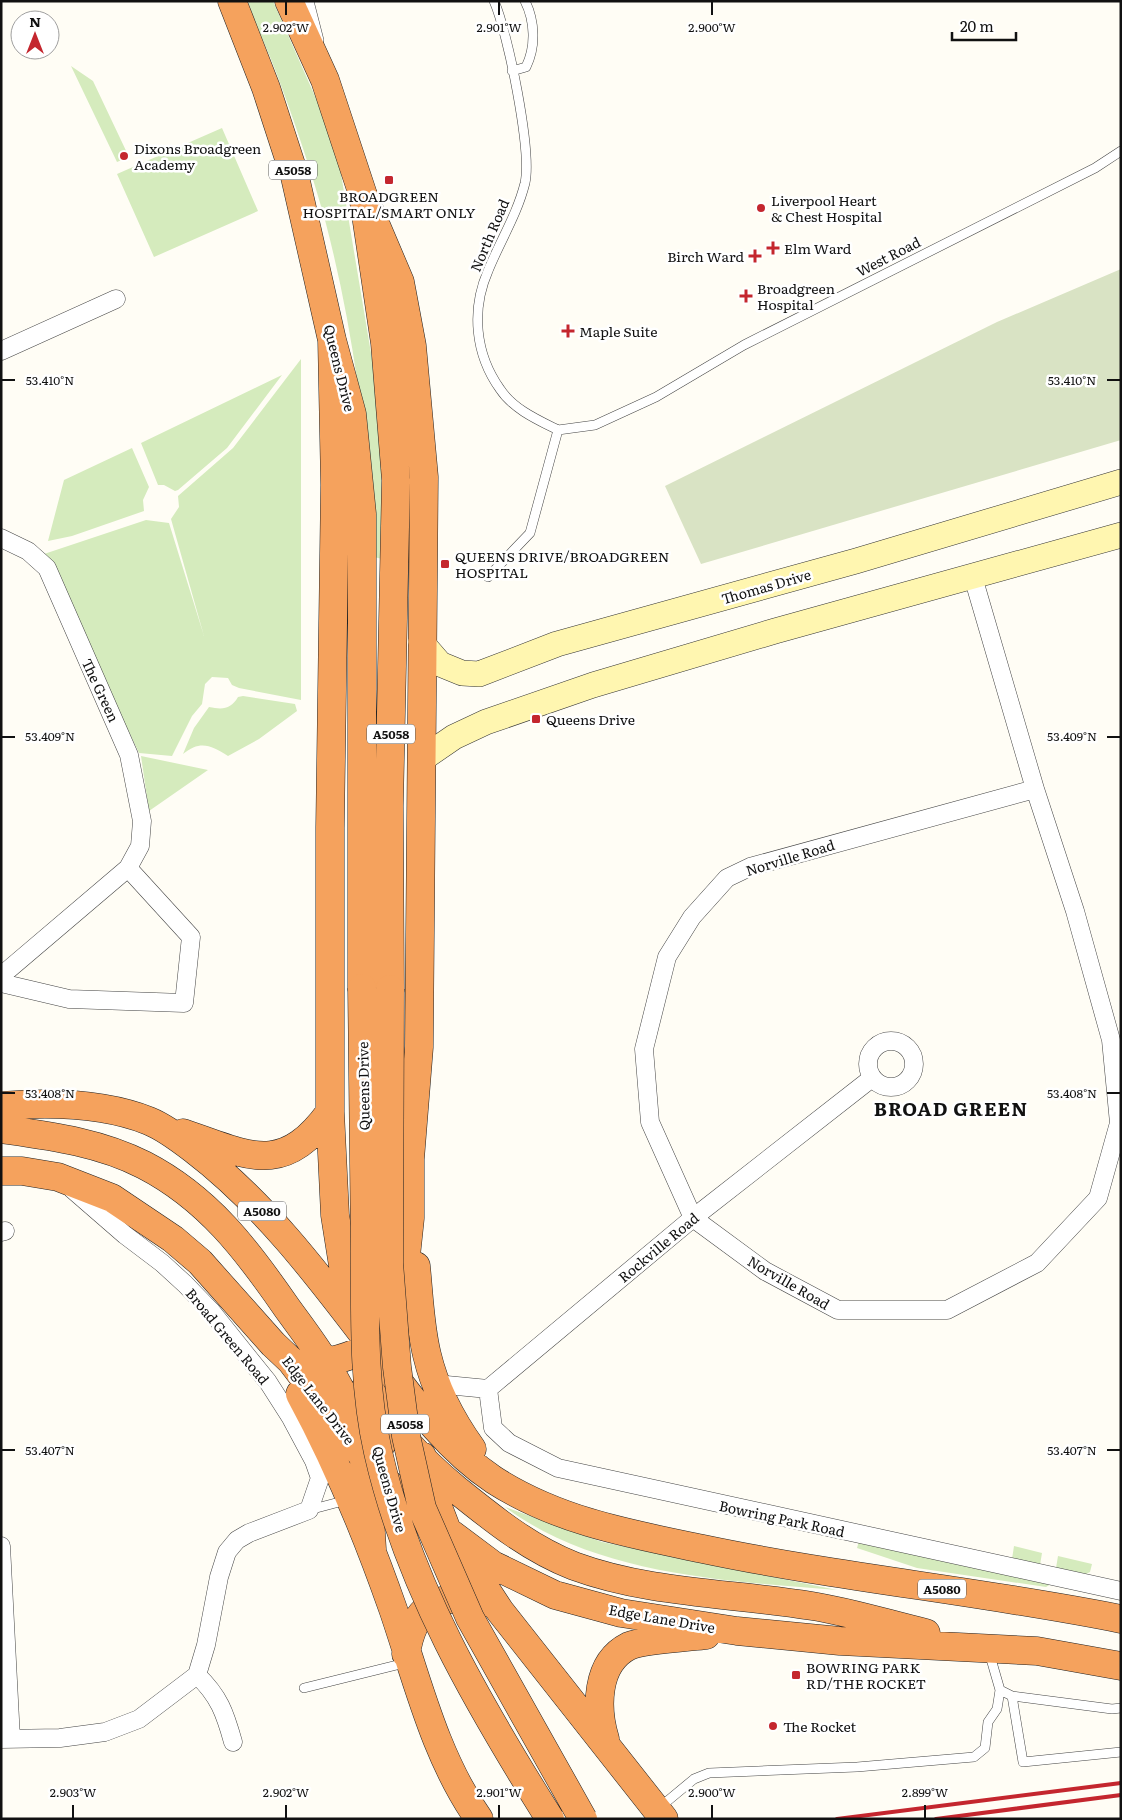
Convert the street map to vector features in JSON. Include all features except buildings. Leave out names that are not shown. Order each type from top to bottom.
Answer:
[{"type":"highway","name":"Queens Drive","points":[[289,1],[325,80],[363,195],[385,343],[396,480],[390,806],[389,1262],[397,1367],[406,1436],[422,1508],[470,1618],[583,1819]]},
{"type":"highway","name":"Queens Drive","points":[[233,3],[266,88],[295,177],[332,340],[352,414],[362,514],[362,988],[366,1327],[371,1409],[377,1450],[388,1492],[418,1577],[456,1661],[550,1819]]},
{"type":"highway","points":[[363,195],[400,282],[412,346],[424,477],[421,642],[422,759],[419,1047],[410,1160],[410,1218],[400,1312],[409,1397],[409,1477],[394,1520],[391,1563],[394,1612]]},
{"type":"highway","points":[[332,340],[335,485],[330,828],[330,1112],[335,1215],[351,1320]]},
{"type":"highway","points":[[330,1071],[338,1090],[349,1100],[368,1104],[383,1104],[397,1098],[417,1077]]},
{"type":"highway","name":"A5080","points":[[1,1106],[66,1104],[120,1112],[153,1122],[185,1143],[241,1188],[304,1258],[351,1320],[362,1355],[409,1397],[443,1437],[486,1474],[529,1500],[572,1518],[610,1529],[762,1561],[1121,1619]]},
{"type":"highway","points":[[153,1122],[261,1157],[278,1155],[292,1150],[316,1131],[330,1112]]},
{"type":"highway","points":[[1,1129],[70,1139],[100,1147],[143,1164],[176,1184],[209,1209],[235,1238],[326,1363],[348,1402],[409,1477],[500,1611],[606,1743],[660,1814]]},
{"type":"highway","name":"Edge Lane Drive","points":[[1,1171],[22,1171],[58,1177],[112,1198],[173,1239],[200,1262],[282,1352],[363,1456],[409,1477],[448,1533],[493,1565],[555,1595],[621,1613],[737,1631]]},
{"type":"highway","points":[[410,1218],[426,1354],[436,1384],[455,1426],[486,1474]]},
{"type":"highway","points":[[282,1352],[306,1364],[326,1363],[362,1355],[387,1336],[395,1325],[400,1312]]},
{"type":"highway","points":[[282,1352],[372,1549],[408,1658],[437,1736],[457,1781],[479,1819]]},
{"type":"highway","points":[[362,1355],[360,1418],[372,1549]]},
{"type":"highway","points":[[362,1355],[409,1477],[501,1525],[537,1549],[574,1566],[625,1581],[813,1606],[988,1648]]},
{"type":"highway","points":[[409,1477],[453,1460],[486,1474]]},
{"type":"highway","points":[[408,1658],[409,1632],[427,1608],[452,1598],[470,1599],[500,1611]]},
{"type":"highway","points":[[606,1743],[600,1722],[600,1692],[608,1668],[616,1656],[630,1646],[737,1631],[840,1641],[1037,1651],[1121,1666]]},
{"type":"street","points":[[1,351],[116,299]]},
{"type":"street","name":"Thomas Drive","points":[[421,642],[440,664],[462,673],[478,674],[557,644],[856,561],[1121,482]]},
{"type":"street","points":[[422,759],[454,737],[486,722],[593,685],[774,630],[1121,535]]},
{"type":"street","name":"The Green","points":[[1,538],[28,551],[47,568],[59,600],[129,755],[142,821],[140,846],[128,868],[1,976]]},
{"type":"street","name":"Norville Road","points":[[973,577],[1035,789],[1076,910],[1111,1040],[1119,1123],[1098,1198],[1037,1262],[947,1310],[838,1310],[764,1271],[693,1218],[650,1122],[644,1049],[667,956],[692,917],[727,878],[750,867],[1035,789]]},
{"type":"street","points":[[1,983],[69,999],[184,1003],[192,937],[128,868]]},
{"type":"street","name":"Rockville Road","points":[[488,1389],[693,1218],[872,1078]]},
{"type":"street","name":"Broad Green Road","points":[[58,1177],[185,1284],[211,1311],[268,1382],[291,1418],[314,1461],[320,1478],[309,1510]]},
{"type":"street","points":[[436,1384],[488,1389]]},
{"type":"street","name":"Bowring Park Road","points":[[488,1389],[494,1428],[509,1443],[558,1468],[1121,1592]]},
{"type":"street","points":[[1,1546],[6,1739],[60,1738],[105,1732],[139,1719],[197,1675],[206,1645],[218,1577],[227,1552],[237,1540],[249,1532],[309,1510]]},
{"type":"street","points":[[1093,1613],[1121,1592]]},
{"type":"street","points":[[197,1675],[213,1690],[227,1719],[233,1742]]},
{"type":"lane","points":[[309,1],[315,18],[325,80]]},
{"type":"lane","name":"North Road","points":[[494,1],[502,21],[525,142],[525,182],[514,219],[488,271],[476,311],[480,352],[500,390],[527,414],[558,430]]},
{"type":"lane","points":[[512,71],[526,67],[532,55],[533,38],[529,10],[525,1]]},
{"type":"lane","name":"West Road","points":[[558,430],[595,425],[656,397],[744,345],[1095,168],[1121,151]]},
{"type":"lane","points":[[488,577],[530,533],[558,430]]},
{"type":"lane","points":[[309,1510],[349,1500]]},
{"type":"lane","points":[[660,1814],[694,1779],[709,1773],[858,1766],[974,1756],[985,1748],[988,1722],[997,1709],[1000,1690],[988,1648]]},
{"type":"lane","points":[[304,1688],[408,1658]]},
{"type":"lane","points":[[1000,1690],[1012,1696],[1112,1709],[1121,1708]]},
{"type":"lane","points":[[1012,1696],[1023,1762],[1121,1752]]},
{"type":"green space","points":[[248,1],[273,1],[336,144],[375,377],[381,461],[382,559],[374,557],[364,429],[352,345],[335,261],[325,220],[302,145]]},
{"type":"green space","points":[[71,66],[93,81],[129,157],[117,162]]},
{"type":"green space","points":[[222,128],[258,211],[154,257],[117,174]]},
{"type":"green space","points":[[1121,269],[1121,440],[701,564],[665,486],[997,322]]},
{"type":"green space","points":[[301,359],[301,700],[239,688],[232,685],[228,678],[212,677],[205,684],[202,704],[192,716],[172,756],[139,753],[44,554],[146,520],[169,523],[204,636],[171,519],[179,507],[178,496],[233,448]]},
{"type":"green space","points":[[282,375],[227,448],[178,490],[175,491],[164,485],[158,485],[141,443]]},
{"type":"green space","points":[[132,448],[149,487],[143,500],[144,511],[72,536],[48,541],[64,480]]},
{"type":"green space","points":[[243,696],[295,704],[297,711],[259,739],[228,756],[206,746],[195,747],[183,754],[194,728],[209,707],[226,708],[238,697]]},
{"type":"green space","points":[[141,756],[208,770],[149,811]]},
{"type":"green space","points":[[505,1507],[602,1542],[837,1590],[707,1578],[621,1561],[580,1547],[541,1530]]},
{"type":"green space","points":[[859,1541],[1051,1584],[1046,1587],[917,1568],[857,1548]]},
{"type":"green space","points":[[1014,1546],[1042,1553],[1040,1565],[1012,1559]]},
{"type":"green space","points":[[1058,1556],[1092,1564],[1090,1572],[1086,1574],[1056,1568]]},
{"type":"railway","points":[[837,1819],[1121,1783]]},
{"type":"railway","points":[[936,1819],[1121,1795]]},
{"type":"place","name":"Dixons Broadgreen Academy","points":[[124,156]]},
{"type":"place","name":"BROADGREEN HOSPITAL/SMART ONLY","points":[[389,180]]},
{"type":"place","name":"Liverpool Heart & Chest Hospital","points":[[761,208]]},
{"type":"place","name":"Elm Ward","points":[[773,248]]},
{"type":"place","name":"Birch Ward","points":[[755,256]]},
{"type":"place","name":"Broadgreen Hospital","points":[[746,296]]},
{"type":"place","name":"Maple Suite","points":[[568,331]]},
{"type":"place","name":"QUEENS DRIVE/BROADGREEN HOSPITAL","points":[[445,564]]},
{"type":"place","name":"Queens Drive","points":[[536,719]]},
{"type":"place","name":"BOWRING PARK RD/THE ROCKET","points":[[796,1675]]},
{"type":"place","name":"The Rocket","points":[[773,1726]]},
{"type":"district","name":"BROAD GREEN","points":[[951,1108]]}]
